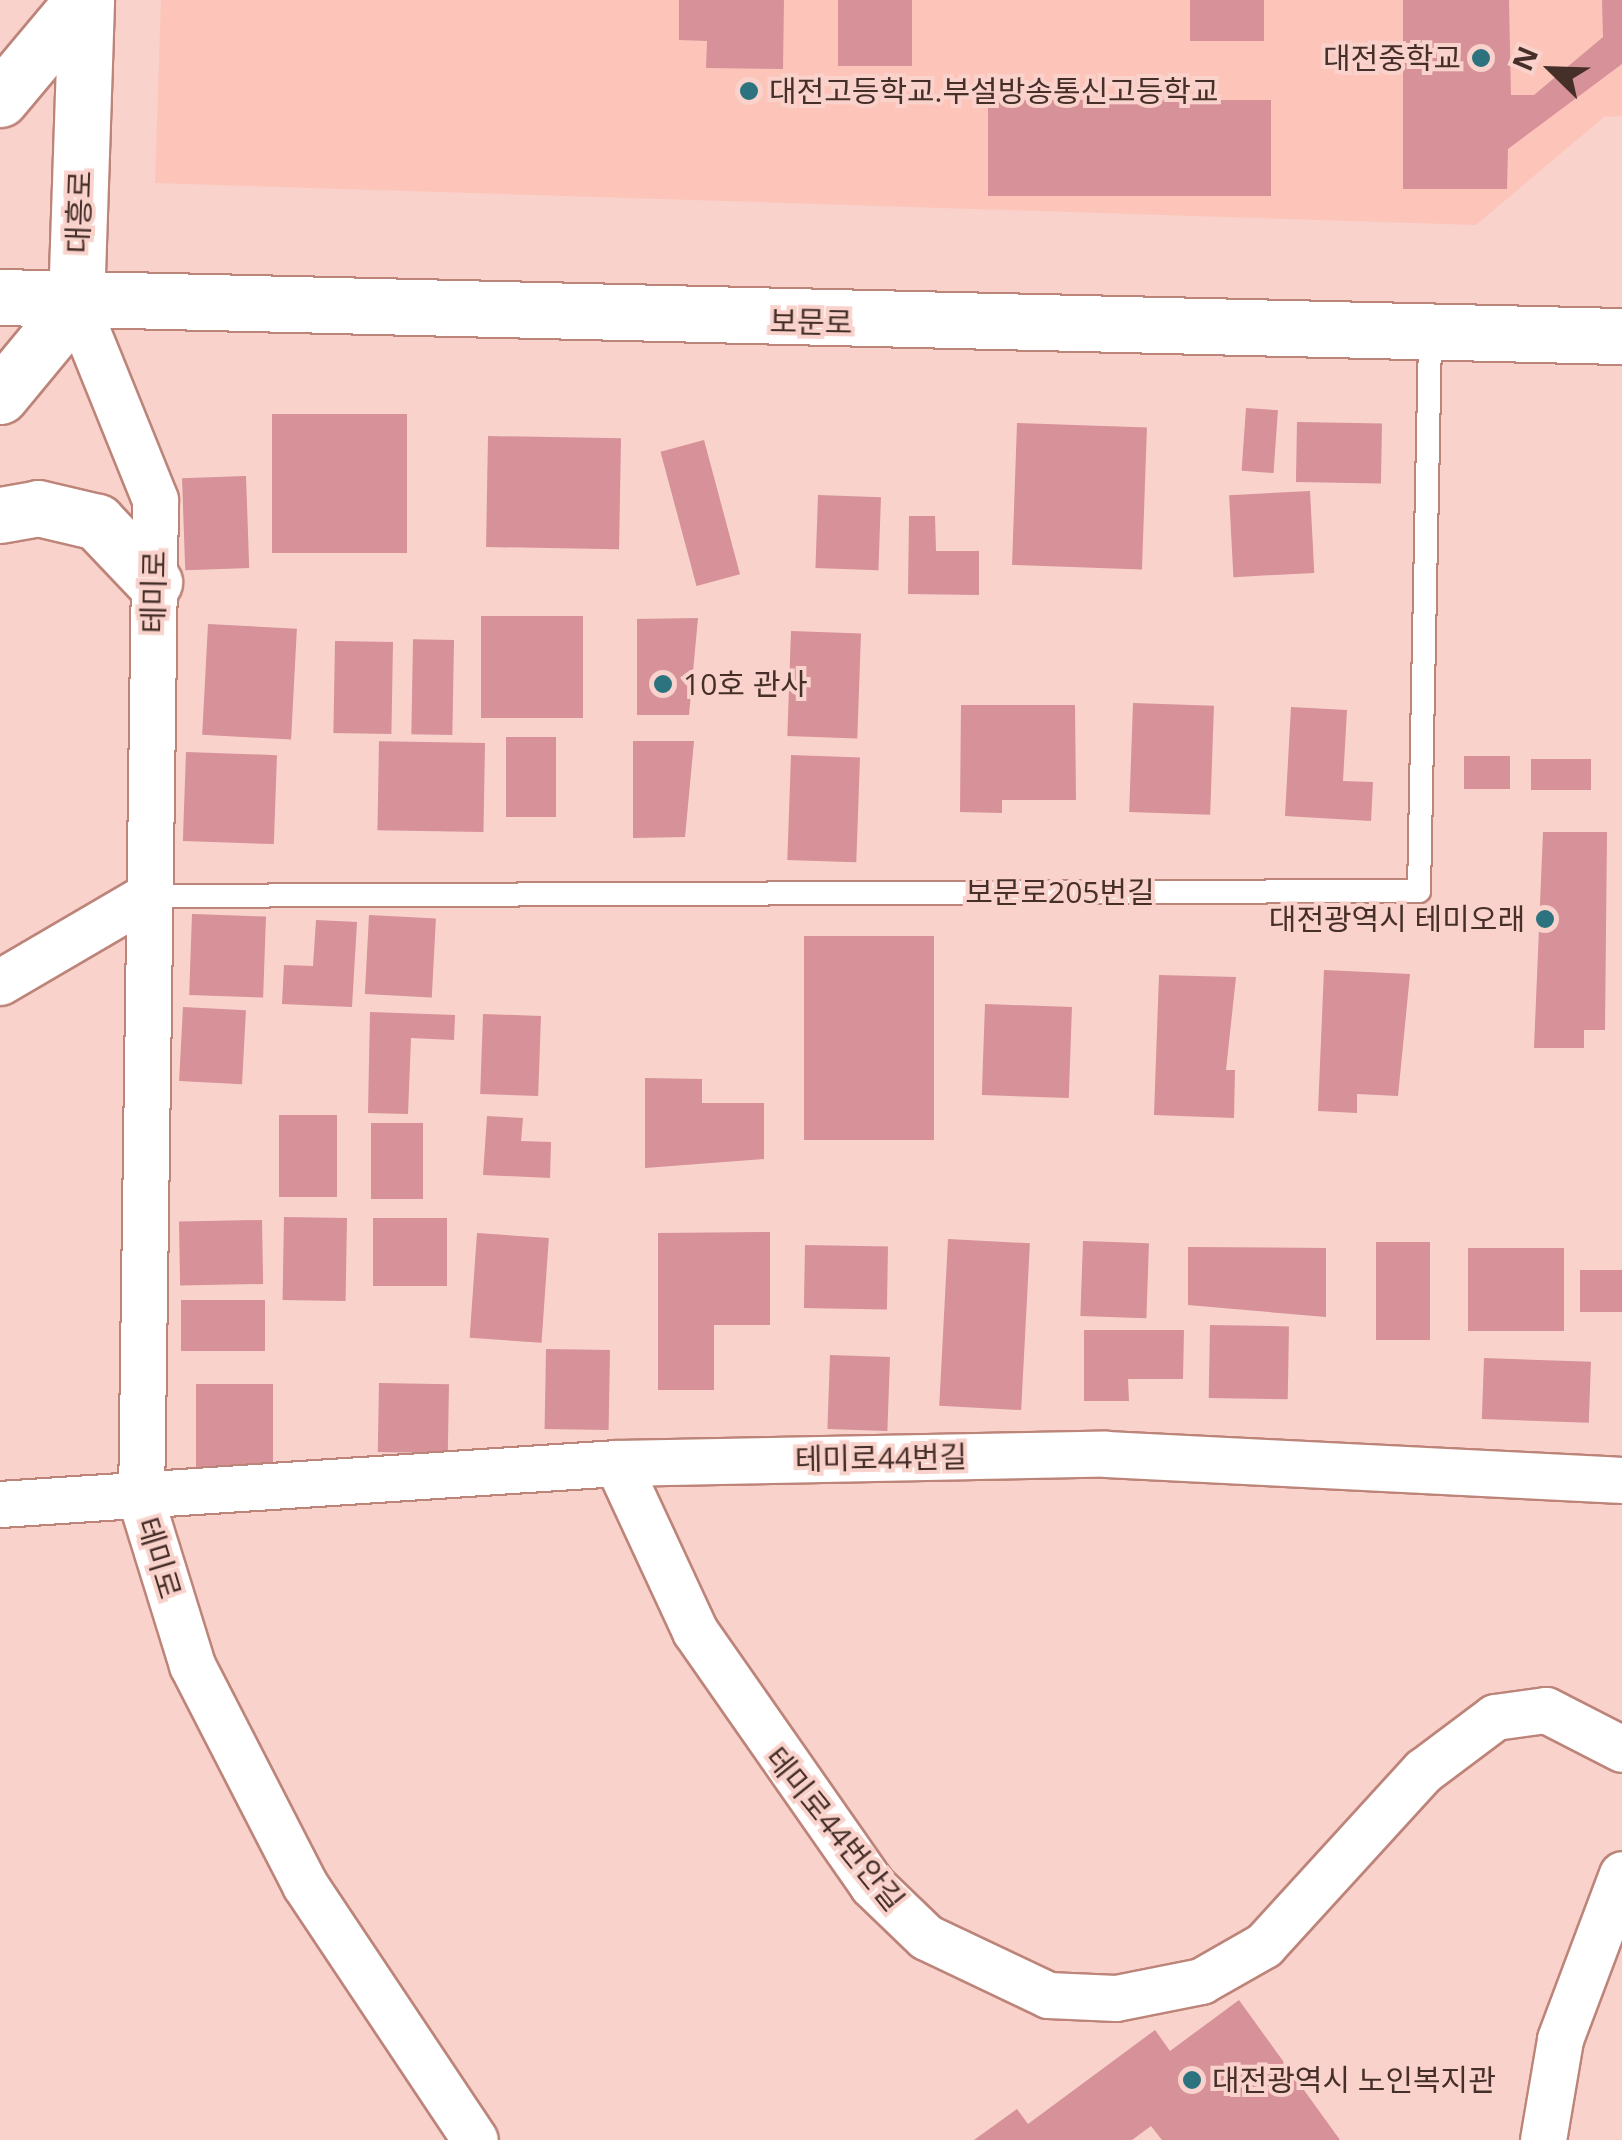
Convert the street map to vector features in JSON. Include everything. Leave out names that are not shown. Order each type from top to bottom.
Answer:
[{"type":"main road","points":[[0,99],[84,0]]},
{"type":"main road","name":"대흥로","points":[[76,304],[84,0]]},
{"type":"main road","name":"보문로","points":[[0,297],[76,304],[1430,338],[1622,336]]},
{"type":"main road","points":[[0,396],[76,304]]},
{"type":"main road","points":[[0,515],[38,508],[97,522],[154,582]]},
{"type":"street","name":"테미로","points":[[76,304],[156,500],[140,1500],[192,1665],[306,1886],[475,2140]]},
{"type":"street","points":[[0,982],[147,896]]},
{"type":"street","name":"테미로44번길","points":[[0,1504],[140,1500],[617,1464],[1106,1454],[1622,1480]]},
{"type":"street","name":"테미로44번안길","points":[[617,1464],[695,1630],[872,1886],[926,1936],[1048,1994],[1116,1998],[1201,1981],[1264,1945],[1423,1771],[1495,1717],[1546,1710],[1622,1750]]},
{"type":"street","points":[[1543,2140],[1560,2040],[1622,1874]]},
{"type":"lane","name":"보문로205번길","points":[[147,896],[1420,891],[1430,338]]},
{"type":"shaded area","name":"대전고등학교.부설방송통신고등학교","points":[[161,0],[1622,0],[1622,116],[1604,117],[1476,225],[155,183]]},
{"type":"building","points":[[679,0],[784,0],[783,69],[706,68],[707,41],[679,40]]},
{"type":"building","points":[[838,0],[912,0],[912,66],[838,66]]},
{"type":"building","points":[[1190,0],[1264,0],[1264,41],[1190,41]]},
{"type":"building","points":[[1403,0],[1509,0],[1511,95],[1534,95],[1603,37],[1602,0],[1622,0],[1622,64],[1508,149],[1507,189],[1403,189]]},
{"type":"building","points":[[988,100],[1271,100],[1271,196],[988,196]]},
{"type":"building","points":[[1246,408],[1278,410],[1274,473],[1242,471]]},
{"type":"building","points":[[272,414],[407,414],[407,553],[272,553]]},
{"type":"building","points":[[1297,422],[1382,423],[1381,483],[1296,482]]},
{"type":"building","points":[[1017,423],[1147,428],[1142,569],[1012,565]]},
{"type":"building","points":[[488,436],[621,438],[619,549],[486,547]]},
{"type":"building","points":[[704,440],[740,574],[697,586],[661,452]]},
{"type":"building","points":[[246,476],[249,568],[185,570],[182,478]]},
{"type":"building","points":[[1310,491],[1314,573],[1233,577],[1229,495]]},
{"type":"building","points":[[818,495],[881,497],[878,570],[815,568]]},
{"type":"building","points":[[909,516],[935,516],[936,551],[979,551],[979,595],[908,594]]},
{"type":"building","points":[[481,616],[583,616],[583,718],[481,718]]},
{"type":"building","name":"10호 관사","points":[[698,618],[689,715],[637,715],[637,619]]},
{"type":"building","points":[[208,624],[297,629],[291,740],[202,735]]},
{"type":"building","points":[[791,631],[861,633],[857,738],[787,736]]},
{"type":"building","points":[[413,639],[454,640],[452,735],[411,734]]},
{"type":"building","points":[[335,641],[393,642],[391,734],[333,733]]},
{"type":"building","points":[[1133,703],[1214,706],[1210,815],[1129,812]]},
{"type":"building","points":[[961,705],[1075,705],[1076,800],[1002,800],[1002,813],[960,812]]},
{"type":"building","points":[[1291,707],[1347,710],[1343,781],[1373,782],[1371,821],[1285,816]]},
{"type":"building","points":[[506,737],[556,737],[556,817],[506,817]]},
{"type":"building","points":[[379,741],[485,743],[483,832],[377,830]]},
{"type":"building","points":[[633,741],[694,741],[685,837],[633,838]]},
{"type":"building","points":[[186,752],[277,755],[274,844],[183,841]]},
{"type":"building","points":[[791,755],[860,757],[856,862],[787,860]]},
{"type":"building","points":[[1464,756],[1510,756],[1510,789],[1464,789]]},
{"type":"building","points":[[1531,759],[1591,759],[1591,790],[1531,790]]},
{"type":"building","points":[[1543,832],[1607,832],[1605,1030],[1584,1030],[1584,1048],[1534,1048]]},
{"type":"building","points":[[192,914],[266,917],[263,998],[189,995]]},
{"type":"building","points":[[369,915],[436,919],[432,997],[365,994]]},
{"type":"building","points":[[316,920],[357,922],[352,1007],[282,1004],[284,965],[313,966]]},
{"type":"building","points":[[804,936],[934,936],[934,1140],[804,1140]]},
{"type":"building","points":[[1324,970],[1410,974],[1398,1096],[1357,1094],[1357,1113],[1318,1111]]},
{"type":"building","points":[[1159,975],[1236,977],[1226,1070],[1235,1070],[1234,1118],[1154,1115]]},
{"type":"building","points":[[985,1004],[1072,1007],[1069,1098],[982,1095]]},
{"type":"building","points":[[183,1007],[246,1010],[242,1084],[179,1081]]},
{"type":"building","points":[[370,1012],[455,1015],[454,1040],[411,1038],[408,1114],[368,1113]]},
{"type":"building","points":[[483,1014],[541,1016],[538,1096],[480,1094]]},
{"type":"building","points":[[645,1078],[702,1079],[702,1103],[764,1103],[764,1159],[645,1168]]},
{"type":"building","points":[[279,1115],[337,1115],[337,1197],[279,1197]]},
{"type":"building","points":[[487,1116],[523,1118],[521,1141],[551,1142],[550,1178],[483,1175]]},
{"type":"building","points":[[371,1123],[423,1123],[423,1199],[371,1199]]},
{"type":"building","points":[[284,1217],[347,1218],[346,1301],[283,1300]]},
{"type":"building","points":[[373,1218],[447,1218],[447,1286],[373,1286]]},
{"type":"building","points":[[262,1220],[263,1284],[180,1285],[179,1221]]},
{"type":"building","points":[[770,1232],[770,1325],[714,1325],[714,1390],[658,1390],[658,1233]]},
{"type":"building","points":[[477,1233],[549,1238],[542,1343],[470,1338]]},
{"type":"building","points":[[948,1239],[1030,1243],[1021,1410],[939,1406]]},
{"type":"building","points":[[1083,1241],[1149,1243],[1146,1318],[1080,1316]]},
{"type":"building","points":[[1376,1242],[1430,1242],[1430,1340],[1376,1340]]},
{"type":"building","points":[[805,1245],[888,1246],[887,1309],[804,1308]]},
{"type":"building","points":[[1188,1247],[1326,1248],[1326,1317],[1188,1305]]},
{"type":"building","points":[[1468,1248],[1564,1248],[1564,1331],[1468,1331]]},
{"type":"building","points":[[1580,1270],[1622,1270],[1622,1312],[1580,1312]]},
{"type":"building","points":[[181,1300],[265,1300],[265,1351],[181,1351]]},
{"type":"building","points":[[1210,1325],[1289,1326],[1288,1399],[1209,1398]]},
{"type":"building","points":[[1084,1330],[1184,1330],[1183,1379],[1128,1379],[1129,1401],[1084,1401]]},
{"type":"building","points":[[546,1349],[610,1350],[609,1430],[545,1429]]},
{"type":"building","points":[[830,1355],[890,1357],[887,1431],[827,1429]]},
{"type":"building","points":[[1484,1358],[1591,1362],[1589,1423],[1482,1419]]},
{"type":"building","points":[[379,1383],[449,1384],[448,1453],[378,1452]]},
{"type":"building","points":[[196,1384],[273,1384],[273,1468],[196,1468]]},
{"type":"building","name":"대전광역시 노인복지관","points":[[1239,2000],[1340,2140],[1162,2140],[1151,2126],[1132,2140],[974,2140],[1017,2109],[1028,2124],[1155,2030],[1170,2051]]},
{"type":"place","name":"대전중학교","points":[[1481,58]]},
{"type":"place","name":"대전고등학교.부설방송통신고등학교","points":[[749,91]]},
{"type":"place","name":"10호 관사","points":[[663,684]]},
{"type":"place","name":"대전광역시 테미오래","points":[[1545,919]]},
{"type":"place","name":"대전광역시 노인복지관","points":[[1192,2080]]}]
